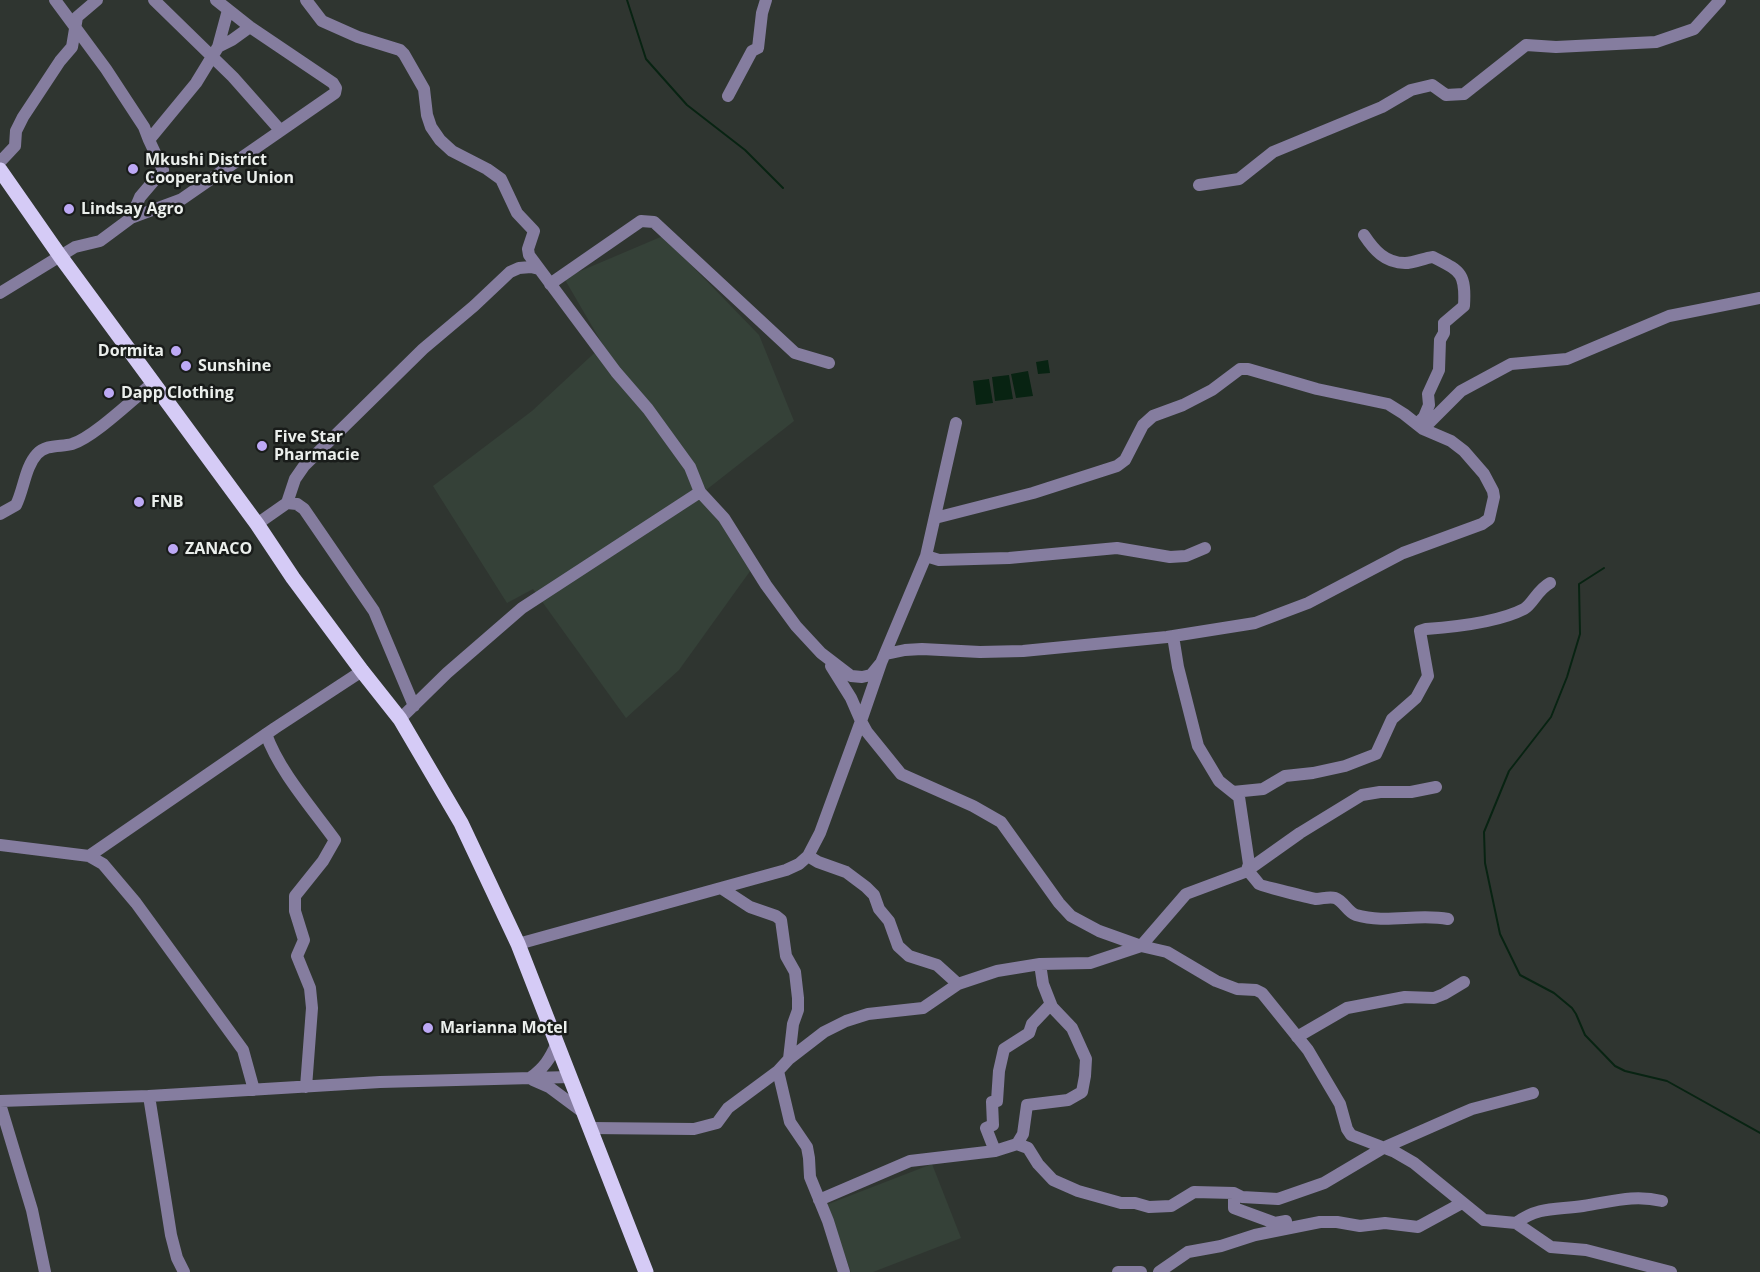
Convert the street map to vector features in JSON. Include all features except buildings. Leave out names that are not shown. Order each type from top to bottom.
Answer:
[{"type":"main road","points":[[0,170],[60,256],[257,524],[293,578],[400,718],[461,823],[518,944],[646,1272]]},
{"type":"street","points":[[55,0],[134,111],[144,127],[163,170],[140,197],[131,218]]},
{"type":"street","points":[[0,162],[15,146],[16,131],[23,117],[60,61],[72,47],[74,26],[80,13],[97,0]]},
{"type":"street","points":[[154,0],[215,52],[233,77],[280,130]]},
{"type":"street","points":[[0,293],[75,247],[100,241],[131,218],[182,199],[335,93],[336,88],[216,0]]},
{"type":"street","points":[[306,0],[322,21],[358,37],[400,50],[404,54],[424,89],[427,115],[431,127],[440,140],[452,151],[501,179],[517,213],[534,231],[528,253],[539,269],[690,467],[700,492],[724,518],[766,585],[796,626],[851,676],[871,675],[876,672],[884,659],[905,650],[1023,651],[1173,636],[1255,623],[1298,607],[1403,554],[1462,533],[1489,519],[1494,497],[1490,483],[1484,474],[1458,445],[1420,426],[1388,404],[1317,389],[1248,369],[1240,369],[1199,397],[1153,416],[1143,425],[1125,460],[1117,466],[1033,493],[935,518]]},
{"type":"street","points":[[728,96],[752,51],[758,48],[762,13],[766,0]]},
{"type":"street","points":[[1199,185],[1239,179],[1274,152],[1382,107],[1411,90],[1432,85],[1446,94],[1464,94],[1526,45],[1556,47],[1656,42],[1694,29],[1720,0]]},
{"type":"street","points":[[149,140],[196,83],[215,52],[228,10]]},
{"type":"street","points":[[215,52],[250,27]]},
{"type":"street","points":[[550,284],[641,221],[654,222],[795,353],[829,363]]},
{"type":"street","points":[[1364,235],[1375,252],[1393,261],[1407,264],[1433,257],[1457,269],[1462,280],[1464,305],[1444,323],[1444,333],[1440,341],[1439,368],[1428,396],[1428,408],[1420,426]]},
{"type":"street","points":[[257,524],[287,503],[295,479],[304,466],[423,350],[510,272],[519,268],[539,269]]},
{"type":"street","points":[[1420,426],[1461,391],[1511,364],[1567,359],[1668,316],[1760,298]]},
{"type":"street","points":[[0,514],[16,505],[27,474],[38,453],[52,446],[71,444],[87,436],[153,383]]},
{"type":"street","points":[[518,944],[786,870],[799,864],[808,856],[820,833],[884,659],[926,556],[956,423]]},
{"type":"street","points":[[400,718],[447,673],[522,608],[700,492]]},
{"type":"street","points":[[287,503],[297,504],[304,509],[374,611],[414,706]]},
{"type":"street","points":[[926,556],[939,560],[1009,558],[1117,548],[1170,557],[1186,556],[1205,548]]},
{"type":"street","points":[[1233,792],[1263,789],[1286,776],[1345,766],[1376,754],[1392,719],[1416,699],[1428,676],[1420,631],[1484,622],[1523,610],[1536,593],[1550,583]]},
{"type":"street","points":[[1173,636],[1178,667],[1198,746],[1219,781],[1239,797],[1242,806],[1243,833],[1249,864],[1247,870]]},
{"type":"street","points":[[822,652],[842,683],[867,732],[901,774],[973,806],[1001,822],[1059,903],[1071,916],[1099,931],[1141,946],[1167,952],[1216,981],[1237,989],[1256,990],[1262,993],[1308,1050],[1340,1104],[1348,1133],[1414,1163],[1484,1220],[1516,1223],[1551,1247],[1586,1250],[1671,1272]]},
{"type":"street","points":[[88,856],[362,671]]},
{"type":"street","points":[[266,734],[270,746],[286,771],[335,840],[323,861],[295,897],[295,911],[304,940],[297,956],[310,988],[312,1008],[306,1087]]},
{"type":"street","points":[[530,1078],[549,1087],[587,1121],[694,1129],[717,1123],[728,1108],[778,1071],[789,1059],[824,1032],[846,1021],[868,1014],[923,1008],[958,984],[997,971],[1040,964],[1090,963],[1141,946],[1186,894],[1247,870],[1300,833],[1362,795],[1380,792],[1411,792],[1436,787]]},
{"type":"street","points":[[0,845],[88,856],[103,864],[136,903],[243,1050],[254,1090]]},
{"type":"street","points":[[103,864],[105,846]]},
{"type":"street","points":[[808,856],[846,872],[866,887],[874,895],[879,909],[889,921],[898,946],[909,956],[938,965],[958,984]]},
{"type":"street","points":[[1247,870],[1260,885],[1294,892],[1304,897],[1334,898],[1341,901],[1355,915],[1386,919],[1432,916],[1448,919]]},
{"type":"street","points":[[721,888],[750,907],[781,920],[786,956],[795,972],[798,998],[789,1059]]},
{"type":"street","points":[[1017,1144],[1023,1134],[1027,1105],[1068,1100],[1082,1092],[1086,1076],[1086,1059],[1072,1028],[1052,1007],[1043,984],[1040,964]]},
{"type":"street","points":[[1297,1037],[1347,1008],[1405,997],[1434,998],[1464,982]]},
{"type":"street","points":[[995,1150],[986,1128],[993,1125],[992,1102],[997,1101],[999,1071],[1004,1049],[1029,1033],[1032,1024],[1051,1004]]},
{"type":"street","points":[[530,1078],[549,1060],[557,1043]]},
{"type":"street","points":[[778,1071],[790,1122],[807,1147],[810,1158],[810,1177],[828,1221],[844,1272]]},
{"type":"street","points":[[45,1272],[32,1210],[0,1103],[380,1082],[570,1077]]},
{"type":"street","points":[[819,1200],[910,1161],[995,1150],[1017,1144],[1028,1148],[1038,1164],[1053,1180],[1078,1191],[1120,1203],[1171,1206],[1194,1192],[1234,1193],[1242,1197],[1278,1199],[1324,1183],[1383,1148],[1472,1109],[1533,1093]]},
{"type":"street","points":[[149,1096],[171,1235],[177,1258],[184,1272]]},
{"type":"street","points":[[1234,1193],[1234,1208],[1275,1223],[1296,1218],[1360,1226],[1385,1222],[1418,1227],[1462,1203]]},
{"type":"street","points":[[1516,1223],[1526,1215],[1546,1208],[1581,1207],[1614,1199],[1636,1197],[1662,1201]]},
{"type":"street","points":[[1159,1272],[1188,1252],[1320,1222]]},
{"type":"street","points":[[1118,1272],[1141,1272]]},
{"type":"shaded area","points":[[663,236],[759,335],[794,421],[701,494],[753,567],[679,670],[626,718],[533,589],[507,603],[433,486],[532,411],[603,345],[564,278]]},
{"type":"shaded area","points":[[1048,360],[1050,373],[1038,374],[1036,362]]},
{"type":"shaded area","points":[[1028,371],[1033,396],[1016,398],[1011,374]]},
{"type":"shaded area","points":[[1009,375],[1013,399],[995,401],[992,377]]},
{"type":"shaded area","points":[[989,379],[993,403],[976,405],[973,381]]},
{"type":"shaded area","points":[[932,1164],[961,1238],[873,1272],[851,1272],[826,1205]]},
{"type":"waterway","points":[[627,0],[646,59],[687,105],[745,150],[783,188]]},
{"type":"waterway","points":[[1604,568],[1579,584],[1580,634],[1567,677],[1551,717],[1509,771],[1484,832],[1485,863],[1500,934],[1520,975],[1554,993],[1572,1008],[1585,1035],[1615,1066],[1625,1071],[1667,1081],[1760,1133]]},
{"type":"place","name":"Mkushi District Cooperative Union","points":[[133,169]]},
{"type":"place","name":"Lindsay Agro","points":[[69,209]]},
{"type":"place","name":"Dormita","points":[[176,351]]},
{"type":"place","name":"Sunshine","points":[[186,366]]},
{"type":"place","name":"Dapp Clothing","points":[[109,393]]},
{"type":"place","name":"Five Star Pharmacie","points":[[262,446]]},
{"type":"place","name":"FNB","points":[[139,502]]},
{"type":"place","name":"ZANACO","points":[[173,549]]},
{"type":"place","name":"Marianna Motel","points":[[428,1028]]}]
